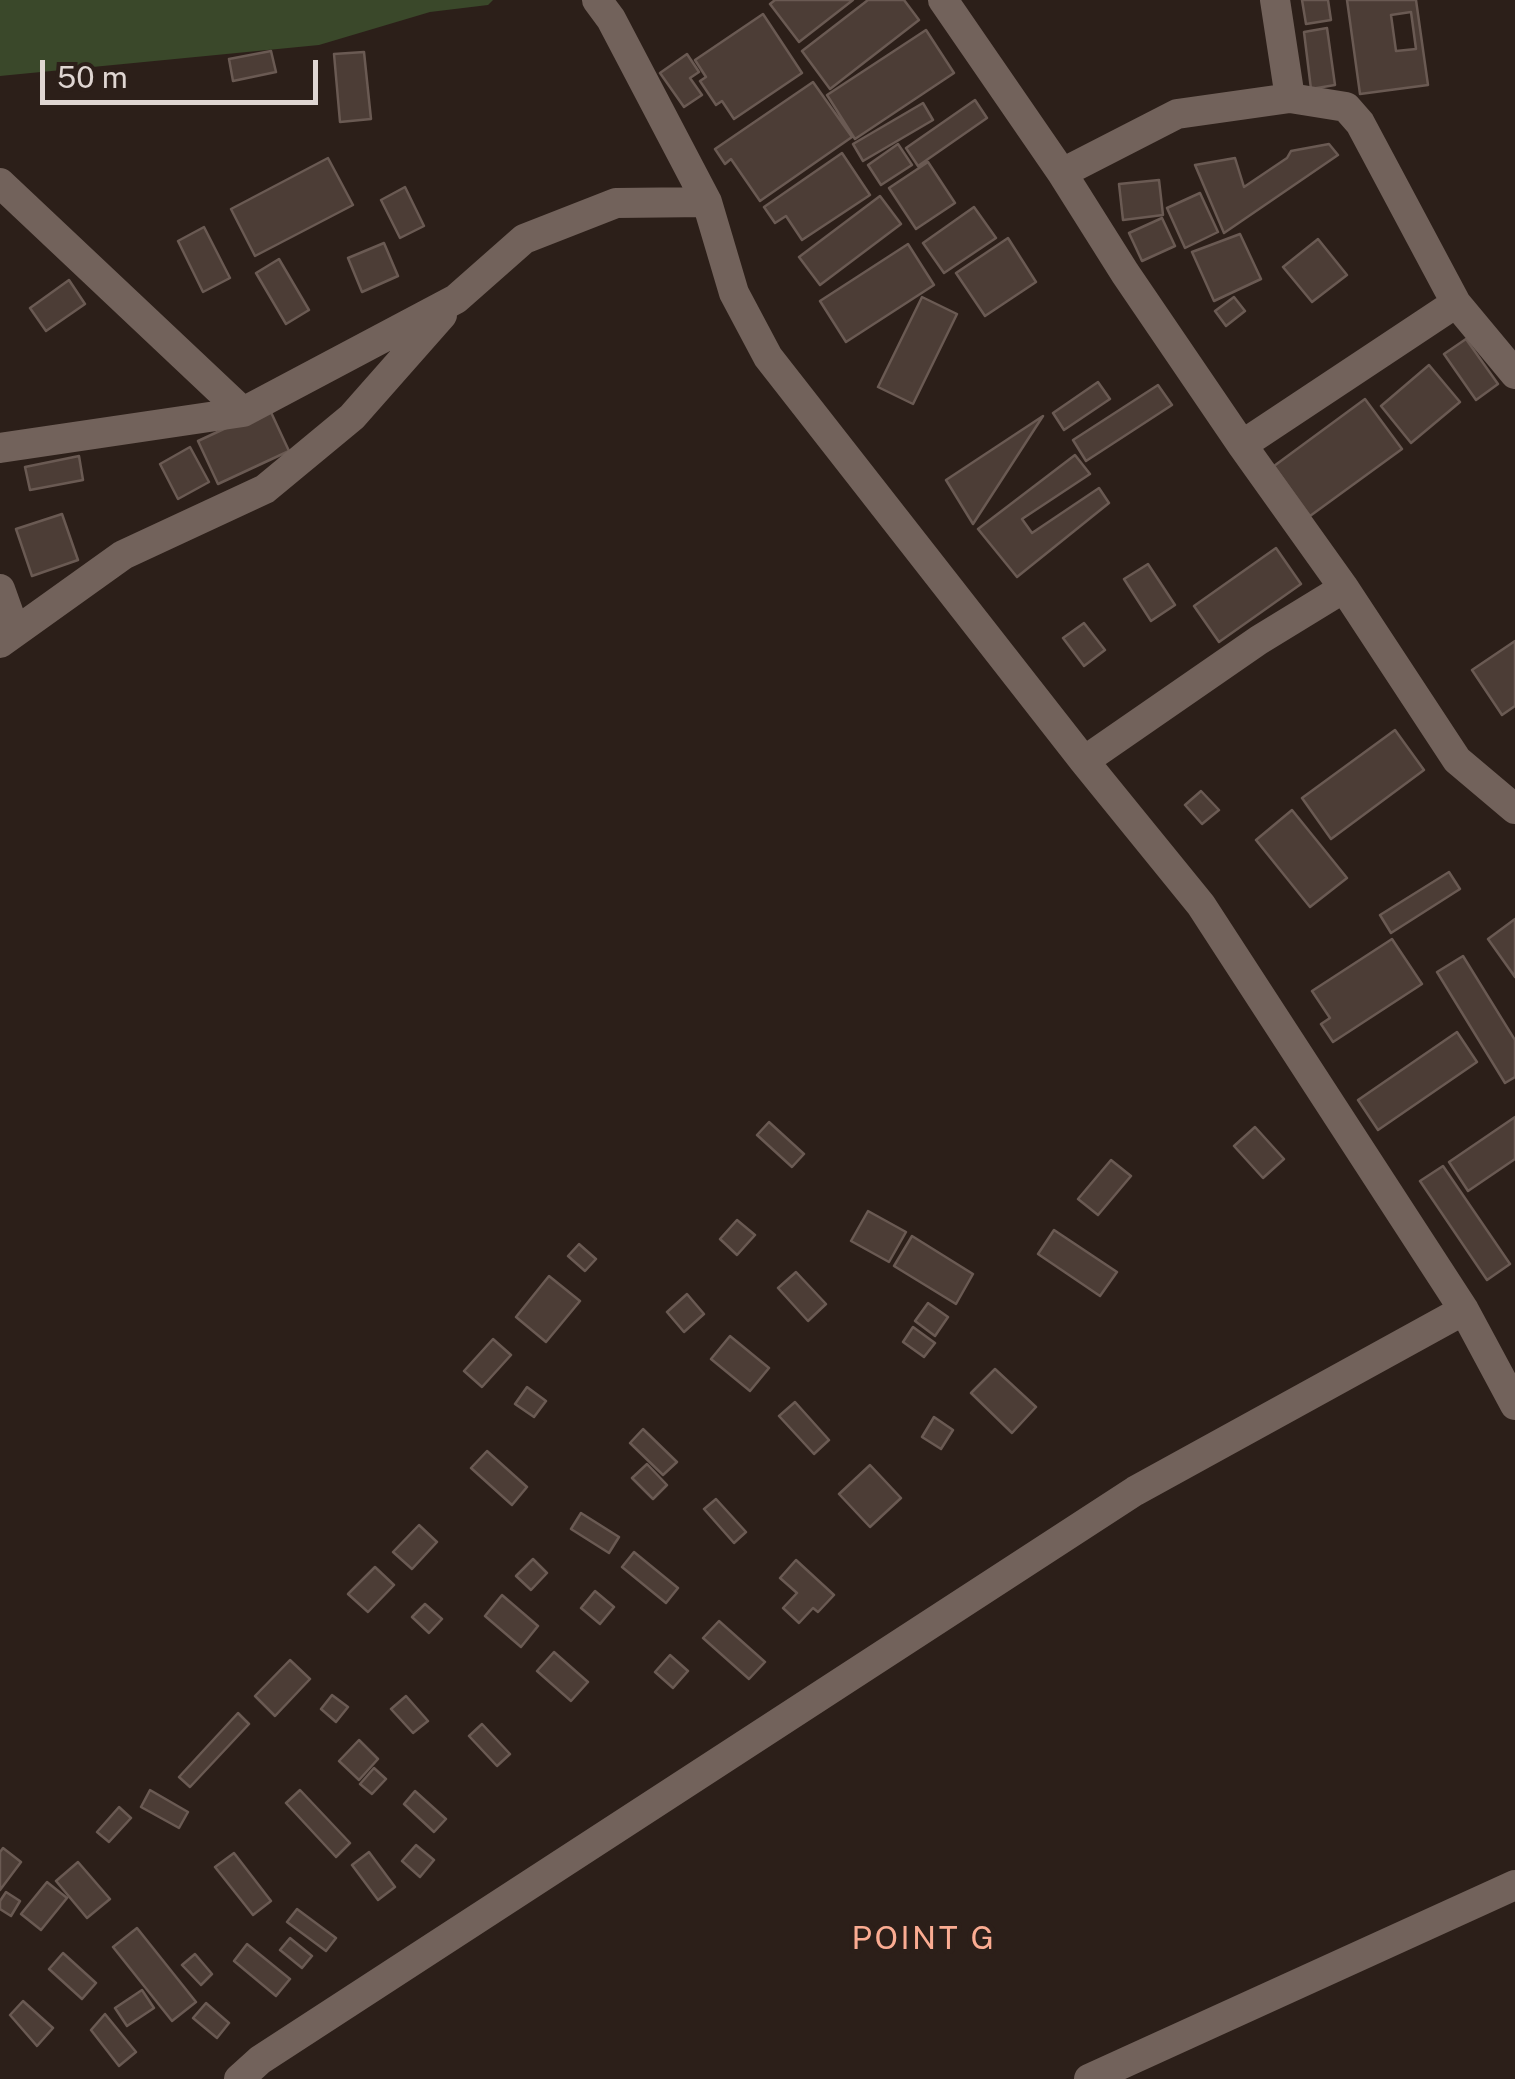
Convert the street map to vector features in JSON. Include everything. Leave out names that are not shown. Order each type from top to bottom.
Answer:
[{"type":"street","points":[[597,0],[611,18],[708,202],[734,293],[768,357],[1201,905],[1513,1390]]},
{"type":"street","points":[[944,0],[1457,760],[1515,810]]},
{"type":"street","points":[[1276,0],[1290,98]]},
{"type":"street","points":[[1062,173],[1176,114],[1290,98],[1346,107],[1360,123],[1456,304],[1515,374]]},
{"type":"street","points":[[0,183],[243,412]]},
{"type":"street","points":[[0,588],[7,637],[124,555],[265,488],[352,417],[456,299],[524,240],[616,203],[708,202]]},
{"type":"street","points":[[0,448],[243,412],[456,299]]},
{"type":"street","points":[[1242,445],[1456,304]]},
{"type":"street","points":[[1084,761],[1259,640],[1344,588]]},
{"type":"street","points":[[239,2079],[260,2060],[1119,1502],[1464,1310]]},
{"type":"street","points":[[1089,2079],[1515,1885]]},
{"type":"green space","points":[[0,0],[493,0],[488,5],[430,12],[319,45],[0,76]]},
{"type":"building","points":[[775,0],[853,0],[799,42],[770,4]]},
{"type":"building","points":[[868,0],[904,0],[919,20],[830,89],[802,51]]},
{"type":"building","points":[[1302,0],[1328,0],[1331,20],[1306,24]]},
{"type":"building","points":[[1347,0],[1416,0],[1428,85],[1360,94]],"holes":[[[1411,12],[1416,49],[1396,51],[1391,15]]]},
{"type":"building","points":[[763,14],[802,73],[734,119],[722,101],[716,105],[700,81],[706,77],[695,60]]},
{"type":"building","points":[[1327,28],[1335,85],[1311,89],[1304,32]]},
{"type":"building","points":[[926,30],[954,73],[855,139],[827,95]]},
{"type":"building","points":[[271,51],[276,72],[233,81],[229,59]]},
{"type":"building","points":[[364,52],[371,119],[340,122],[334,54]]},
{"type":"building","points":[[687,54],[699,72],[690,78],[702,95],[684,107],[660,73]]},
{"type":"building","points":[[813,82],[852,137],[760,201],[731,159],[725,164],[715,149]]},
{"type":"building","points":[[975,100],[987,118],[918,166],[906,148]]},
{"type":"building","points":[[923,103],[933,120],[863,161],[853,144]]},
{"type":"building","points":[[898,144],[912,165],[881,185],[868,165]]},
{"type":"building","points":[[1329,144],[1338,155],[1224,233],[1195,165],[1235,158],[1244,187],[1287,158],[1291,151]]},
{"type":"building","points":[[842,153],[870,195],[802,240],[786,216],[775,223],[764,207]]},
{"type":"building","points":[[328,158],[353,205],[255,256],[231,209]]},
{"type":"building","points":[[928,162],[955,203],[916,229],[889,188]]},
{"type":"building","points":[[1159,180],[1163,215],[1123,220],[1119,184]]},
{"type":"building","points":[[405,187],[424,226],[400,238],[381,200]]},
{"type":"building","points":[[1200,193],[1218,232],[1185,248],[1167,208]]},
{"type":"building","points":[[880,196],[901,224],[820,285],[799,257]]},
{"type":"building","points":[[974,207],[996,238],[944,273],[923,243]]},
{"type":"building","points":[[1162,218],[1175,246],[1142,261],[1129,233]]},
{"type":"building","points":[[204,227],[230,278],[203,292],[178,241]]},
{"type":"building","points":[[1240,234],[1261,279],[1214,301],[1192,252]]},
{"type":"building","points":[[1008,238],[1036,282],[985,316],[956,273]]},
{"type":"building","points":[[1318,239],[1347,275],[1312,302],[1283,267]]},
{"type":"building","points":[[384,243],[398,276],[362,292],[348,258]]},
{"type":"building","points":[[908,244],[934,285],[846,342],[820,301]]},
{"type":"building","points":[[279,259],[309,310],[286,324],[256,273]]},
{"type":"building","points":[[69,280],[85,304],[46,331],[30,308]]},
{"type":"building","points":[[922,297],[957,314],[913,404],[878,387]]},
{"type":"building","points":[[1234,297],[1245,311],[1226,326],[1215,311]]},
{"type":"building","points":[[1466,339],[1498,384],[1476,400],[1444,354]]},
{"type":"building","points":[[1429,365],[1460,402],[1411,443],[1381,406]]},
{"type":"building","points":[[1098,382],[1110,399],[1064,430],[1053,413]]},
{"type":"building","points":[[1158,385],[1172,405],[1086,461],[1073,440]]},
{"type":"building","points":[[1365,399],[1402,449],[1310,516],[1274,466]]},
{"type":"building","points":[[269,408],[289,451],[218,484],[198,441]]},
{"type":"building","points":[[1043,416],[973,524],[946,480]]},
{"type":"building","points":[[190,447],[209,482],[178,499],[160,464]]},
{"type":"building","points":[[1075,455],[1090,474],[1022,519],[1032,533],[1099,488],[1109,503],[1017,577],[978,529]]},
{"type":"building","points":[[79,456],[83,480],[30,490],[25,467]]},
{"type":"building","points":[[62,514],[78,560],[32,576],[16,529]]},
{"type":"building","points":[[1276,548],[1301,584],[1219,642],[1194,606]]},
{"type":"building","points":[[1148,564],[1175,605],[1151,621],[1124,579]]},
{"type":"building","points":[[1084,623],[1105,650],[1084,666],[1063,638]]},
{"type":"building","points":[[1515,641],[1515,706],[1502,715],[1472,670]]},
{"type":"building","points":[[1395,730],[1424,770],[1331,839],[1302,798]]},
{"type":"building","points":[[1201,791],[1219,810],[1202,824],[1185,805]]},
{"type":"building","points":[[1292,810],[1347,878],[1310,907],[1256,840]]},
{"type":"building","points":[[1449,872],[1460,889],[1391,933],[1380,915]]},
{"type":"building","points":[[1515,919],[1515,977],[1488,939]]},
{"type":"building","points":[[1392,939],[1422,984],[1333,1042],[1321,1024],[1330,1018],[1312,991]]},
{"type":"building","points":[[1463,956],[1515,1040],[1515,1077],[1505,1083],[1437,972]]},
{"type":"building","points":[[1457,1032],[1477,1062],[1378,1130],[1358,1100]]},
{"type":"building","points":[[1515,1117],[1515,1159],[1468,1191],[1449,1162]]},
{"type":"building","points":[[769,1122],[804,1154],[792,1167],[757,1135]]},
{"type":"building","points":[[1255,1127],[1284,1159],[1263,1178],[1234,1146]]},
{"type":"building","points":[[1111,1160],[1131,1176],[1098,1215],[1078,1199]]},
{"type":"building","points":[[1443,1166],[1510,1264],[1487,1280],[1420,1181]]},
{"type":"building","points":[[868,1211],[906,1232],[889,1262],[851,1241]]},
{"type":"building","points":[[737,1220],[755,1235],[737,1255],[720,1239]]},
{"type":"building","points":[[1054,1230],[1117,1272],[1100,1296],[1038,1254]]},
{"type":"building","points":[[912,1236],[973,1274],[956,1304],[894,1266]]},
{"type":"building","points":[[579,1244],[596,1259],[585,1271],[568,1256]]},
{"type":"building","points":[[796,1272],[826,1304],[808,1321],[778,1288]]},
{"type":"building","points":[[549,1276],[580,1301],[546,1342],[516,1317]]},
{"type":"building","points":[[687,1294],[704,1314],[684,1332],[667,1312]]},
{"type":"building","points":[[928,1303],[948,1317],[935,1336],[915,1321]]},
{"type":"building","points":[[913,1327],[935,1343],[924,1357],[903,1342]]},
{"type":"building","points":[[730,1336],[769,1368],[750,1391],[711,1359]]},
{"type":"building","points":[[493,1339],[511,1355],[482,1387],[464,1371]]},
{"type":"building","points":[[995,1369],[1036,1407],[1012,1433],[971,1393]]},
{"type":"building","points":[[527,1387],[546,1401],[534,1417],[515,1404]]},
{"type":"building","points":[[795,1402],[829,1440],[814,1454],[779,1416]]},
{"type":"building","points":[[934,1417],[953,1430],[941,1449],[922,1437]]},
{"type":"building","points":[[643,1429],[677,1462],[663,1475],[630,1443]]},
{"type":"building","points":[[487,1451],[527,1487],[512,1505],[471,1468]]},
{"type":"building","points":[[647,1464],[667,1485],[653,1499],[632,1478]]},
{"type":"building","points":[[870,1465],[901,1498],[870,1527],[839,1494]]},
{"type":"building","points":[[716,1499],[746,1532],[734,1543],[704,1509]]},
{"type":"building","points":[[581,1513],[619,1537],[609,1553],[571,1529]]},
{"type":"building","points":[[419,1525],[437,1542],[412,1569],[393,1552]]},
{"type":"building","points":[[634,1552],[678,1588],[666,1603],[622,1567]]},
{"type":"building","points":[[533,1559],[547,1573],[531,1590],[516,1576]]},
{"type":"building","points":[[796,1560],[834,1595],[818,1612],[813,1608],[799,1623],[783,1608],[797,1593],[780,1578]]},
{"type":"building","points":[[375,1567],[394,1585],[368,1612],[348,1594]]},
{"type":"building","points":[[595,1591],[614,1607],[600,1624],[581,1608]]},
{"type":"building","points":[[502,1595],[538,1626],[521,1647],[485,1616]]},
{"type":"building","points":[[425,1604],[442,1619],[429,1633],[412,1617]]},
{"type":"building","points":[[719,1621],[765,1662],[749,1679],[703,1638]]},
{"type":"building","points":[[554,1652],[588,1682],[571,1701],[537,1671]]},
{"type":"building","points":[[670,1655],[688,1671],[673,1688],[655,1672]]},
{"type":"building","points":[[290,1660],[310,1679],[275,1716],[255,1696]]},
{"type":"building","points":[[332,1695],[348,1707],[336,1722],[321,1709]]},
{"type":"building","points":[[406,1696],[428,1721],[413,1733],[391,1709]]},
{"type":"building","points":[[238,1713],[249,1724],[190,1787],[179,1777]]},
{"type":"building","points":[[482,1724],[510,1754],[497,1766],[469,1736]]},
{"type":"building","points":[[359,1740],[378,1759],[359,1780],[339,1761]]},
{"type":"building","points":[[374,1768],[386,1779],[372,1794],[360,1784]]},
{"type":"building","points":[[150,1790],[188,1812],[179,1828],[141,1807]]},
{"type":"building","points":[[300,1790],[350,1843],[336,1857],[286,1803]]},
{"type":"building","points":[[415,1791],[446,1819],[434,1832],[404,1804]]},
{"type":"building","points":[[119,1807],[131,1818],[109,1842],[97,1832]]},
{"type":"building","points":[[416,1845],[434,1860],[420,1877],[402,1861]]},
{"type":"building","points":[[3,1848],[21,1862],[0,1890],[0,1852]]},
{"type":"building","points":[[369,1852],[395,1887],[378,1900],[352,1865]]},
{"type":"building","points":[[234,1853],[271,1901],[253,1915],[215,1867]]},
{"type":"building","points":[[78,1862],[110,1899],[87,1918],[56,1881]]},
{"type":"building","points":[[47,1882],[67,1898],[41,1930],[21,1914]]},
{"type":"building","points":[[6,1892],[20,1901],[11,1916],[0,1909]]},
{"type":"building","points":[[297,1909],[336,1938],[326,1951],[287,1922]]},
{"type":"building","points":[[137,1928],[196,2002],[172,2021],[113,1947]]},
{"type":"building","points":[[290,1938],[312,1956],[302,1968],[280,1950]]},
{"type":"building","points":[[247,1944],[290,1979],[276,1996],[234,1961]]},
{"type":"building","points":[[63,1953],[96,1983],[82,1999],[49,1969]]},
{"type":"building","points":[[195,1954],[212,1974],[201,1985],[182,1965]]},
{"type":"building","points":[[142,1990],[154,2008],[127,2026],[115,2008]]},
{"type":"building","points":[[23,2001],[53,2028],[37,2046],[10,2015]]},
{"type":"building","points":[[206,2003],[229,2023],[217,2038],[193,2018]]},
{"type":"building","points":[[105,2014],[136,2052],[119,2066],[91,2030]]},
{"type":"district","name":"POINT G","points":[[924,1939]]}]
